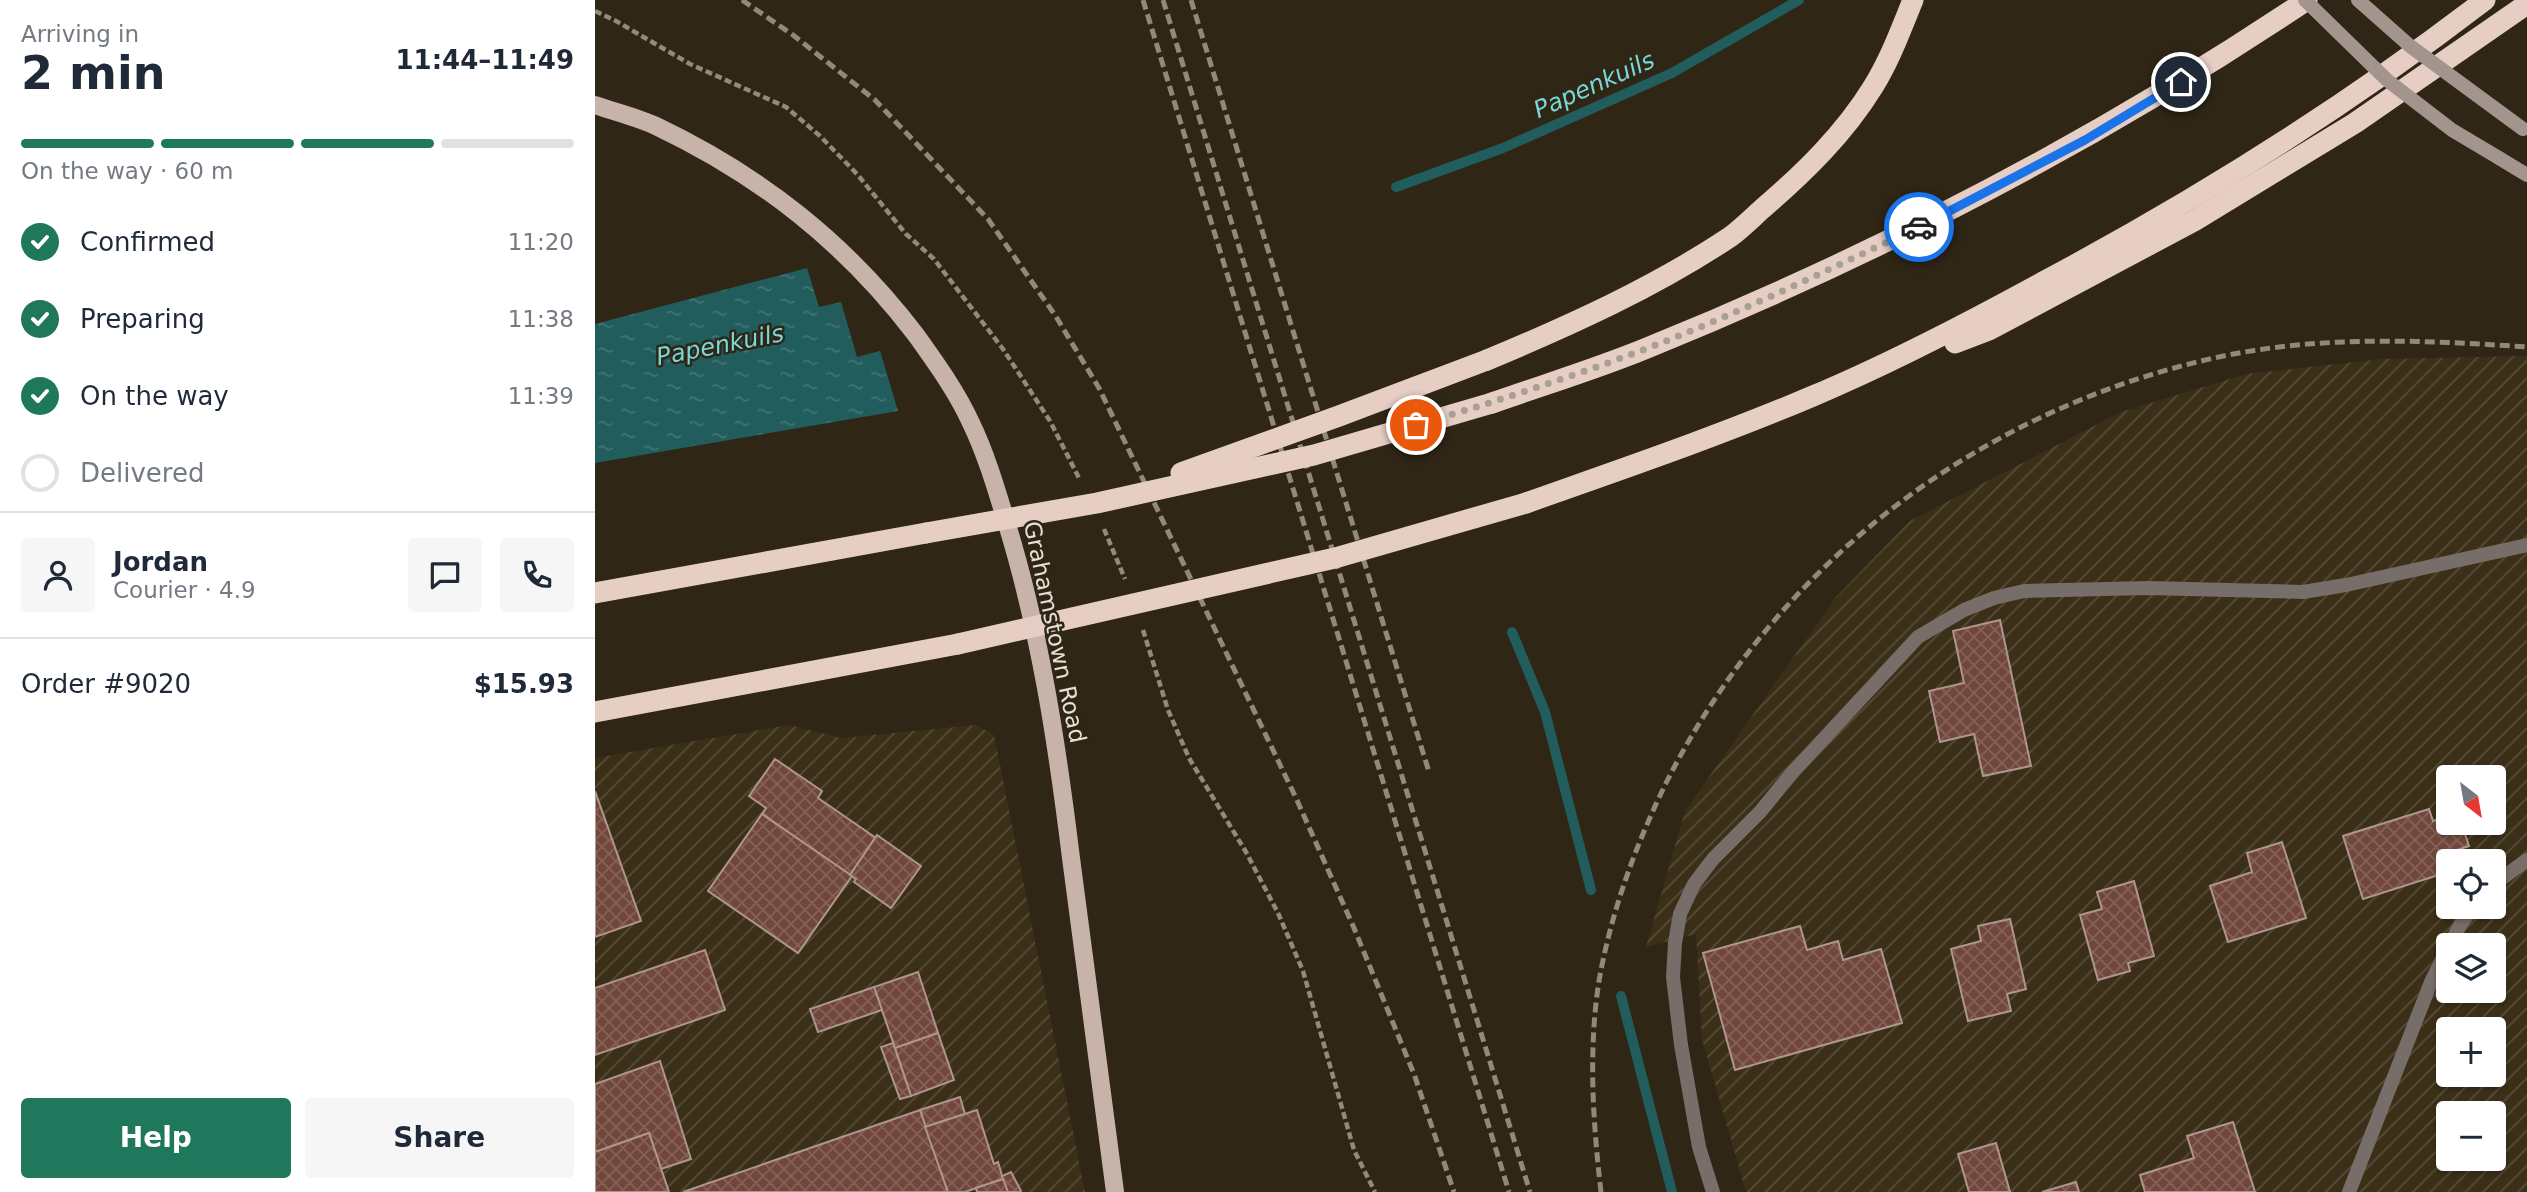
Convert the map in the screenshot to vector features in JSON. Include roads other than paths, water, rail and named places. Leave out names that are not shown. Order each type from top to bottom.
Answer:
[{"type":"highway","points":[[1099,512],[1570,325],[1676,269],[1731,236],[1785,189],[1833,141],[1873,87],[1897,40],[1913,0]]},
{"type":"highway","points":[[595,593],[926,533],[1099,512],[1314,455],[1492,403],[1644,349],[1767,298],[1924,225],[2085,140],[2229,52],[2306,0]]},
{"type":"highway","points":[[1814,396],[1967,324],[2137,232],[2426,46],[2485,0]]},
{"type":"highway","points":[[595,712],[958,644],[1335,558],[1526,503],[1686,446],[1989,330],[2194,221],[2355,123],[2527,4]]},
{"type":"main road","points":[[2306,0],[2387,80],[2452,130],[2527,175]]},
{"type":"main road","points":[[2358,0],[2430,61],[2525,130]]},
{"type":"main road","name":"Grahamstown Road","points":[[595,105],[653,125],[716,157],[772,192],[844,252],[876,286],[925,347],[972,424],[993,479],[1020,569],[1047,686],[1115,1192]]},
{"type":"lane","points":[[1713,1192],[1699,1147],[1677,1004],[1674,966],[1679,914],[1694,884],[1713,859],[1760,812],[1890,664],[1918,637],[1964,610],[1994,598],[2024,591],[2148,588],[2302,592],[2346,585],[2527,545]]},
{"type":"lane","points":[[2506,875],[2527,860]]},
{"type":"lane","points":[[2349,1192],[2436,974]]},
{"type":"water","points":[[807,268],[819,307],[841,302],[857,357],[880,351],[898,411],[595,463],[595,324]]},
{"type":"waterway","name":"Papenkuils","points":[[1396,187],[1503,148],[1672,73],[1799,0]]},
{"type":"waterway","points":[[1512,632],[1545,712],[1591,890]]},
{"type":"waterway","points":[[1621,996],[1672,1192]]},
{"type":"railway","points":[[742,0],[793,35],[875,100],[988,219],[1055,315],[1099,388],[1296,798],[1354,928],[1414,1074],[1454,1192]]},
{"type":"railway","points":[[1143,0],[1509,1192]]},
{"type":"railway","points":[[1163,0],[1530,1192]]},
{"type":"railway","points":[[1191,0],[1429,772]]},
{"type":"railway","points":[[1601,1192],[1593,1086],[1596,1007],[1604,955],[1626,879],[1667,781],[1712,703],[1766,631],[1826,566],[1893,508],[1966,458],[2044,416],[2127,382],[2214,358],[2292,346],[2409,341],[2527,347]]}]
